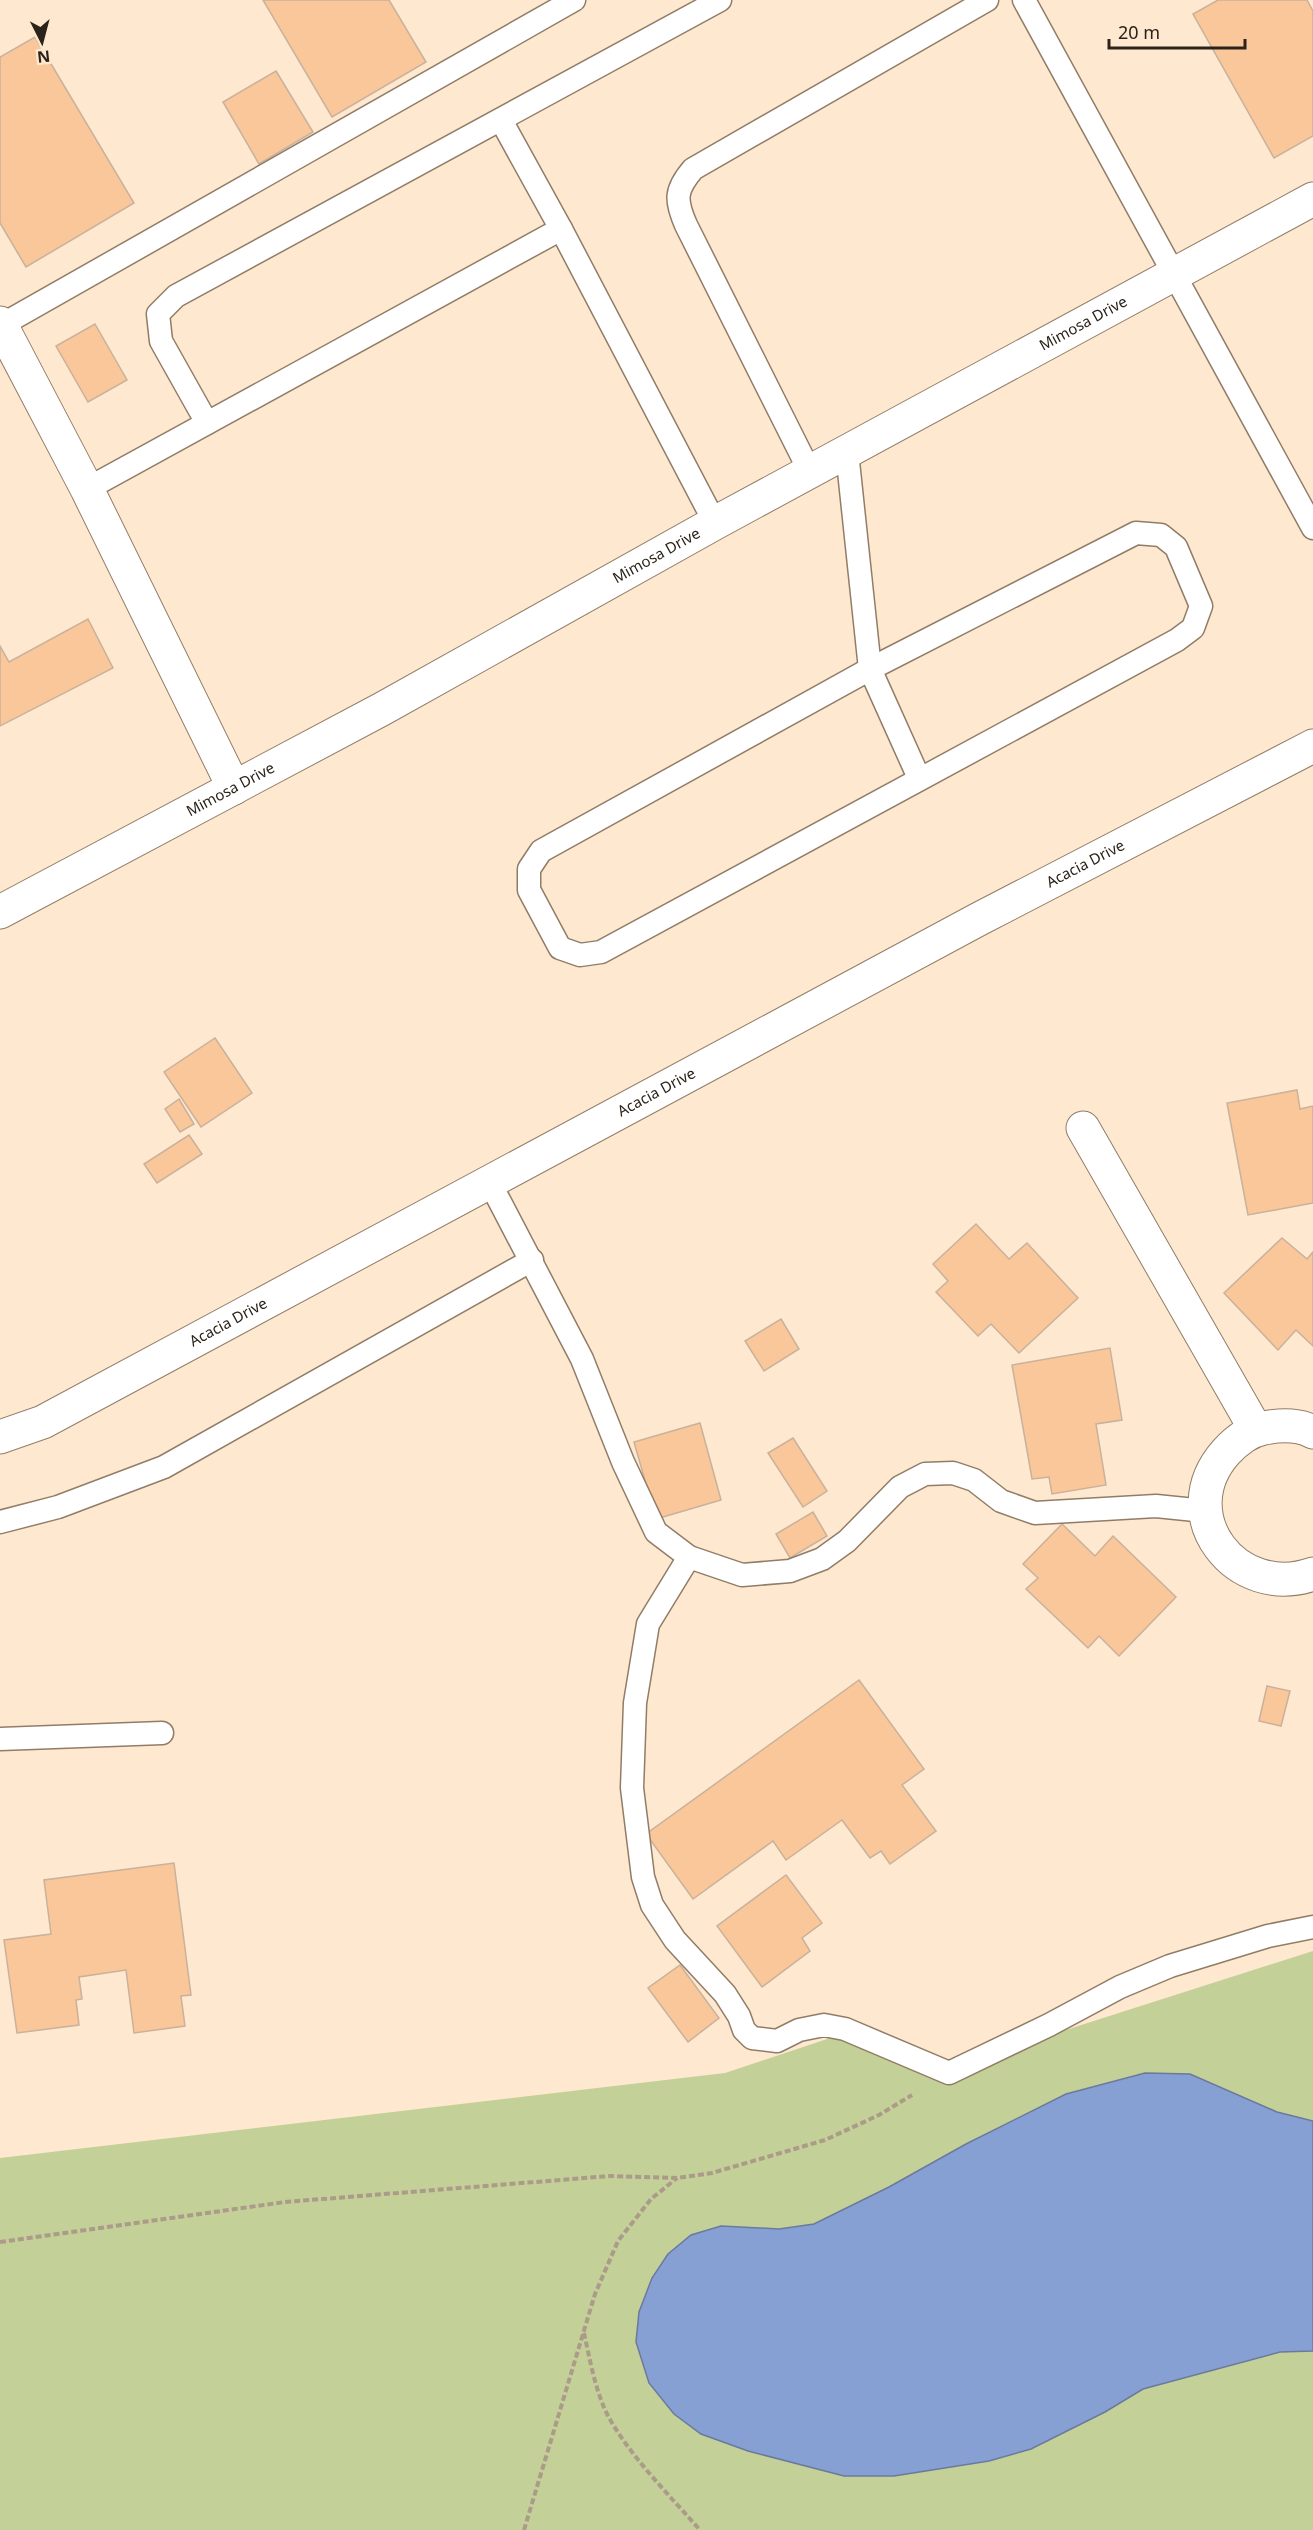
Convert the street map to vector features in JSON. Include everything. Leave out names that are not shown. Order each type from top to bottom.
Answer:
[{"type":"street","name":"Mimosa Drive","points":[[0,912],[382,709],[716,523],[1313,199]]},
{"type":"street","points":[[0,325],[87,489],[234,788]]},
{"type":"street","name":"Acacia Drive","points":[[0,1437],[43,1422],[980,919],[1313,746]]},
{"type":"street","points":[[1083,1128],[1256,1430]]},
{"type":"street","points":[[1313,1432],[1281,1425],[1256,1430],[1234,1443],[1217,1462],[1206,1486],[1205,1511],[1212,1536],[1226,1557],[1247,1572],[1271,1580],[1297,1580],[1313,1574]]},
{"type":"lane","points":[[0,325],[574,0]]},
{"type":"lane","points":[[207,423],[161,341],[158,314],[176,296],[501,122],[720,0]]},
{"type":"lane","points":[[810,472],[686,225],[678,207],[679,185],[693,169],[987,0]]},
{"type":"lane","points":[[1024,0],[1313,528]]},
{"type":"lane","points":[[501,122],[561,229],[716,523]]},
{"type":"lane","points":[[87,489],[561,229]]},
{"type":"lane","points":[[847,452],[870,669],[919,778]]},
{"type":"lane","points":[[1136,533],[1161,535],[1176,547],[1201,606],[1192,628],[1177,640],[601,952],[580,955],[560,948],[529,890],[529,869],[541,851],[870,669],[1136,533]]},
{"type":"lane","points":[[489,1181],[582,1359],[623,1462],[656,1532],[689,1557],[742,1575],[790,1571],[822,1559],[847,1541],[900,1487],[926,1474],[952,1473],[974,1480],[1001,1501],[1035,1513],[1156,1506],[1205,1511]]},
{"type":"lane","points":[[0,1522],[58,1507],[164,1467],[532,1260]]},
{"type":"lane","points":[[689,1557],[648,1624],[635,1703],[632,1788],[643,1877],[652,1905],[675,1940],[725,1994],[739,2016],[744,2030],[752,2038],[777,2041],[799,2030],[824,2025],[845,2029],[949,2073],[1050,2025],[1120,1987],[1170,1966],[1268,1936],[1313,1927]]},
{"type":"lane","points":[[0,1739],[162,1733]]},
{"type":"path","points":[[0,2242],[285,2202],[610,2176],[677,2178],[712,2173],[825,2140],[879,2115],[949,2073]]},
{"type":"path","points":[[524,2530],[596,2294],[618,2241],[651,2199],[677,2178]]},
{"type":"path","points":[[584,2333],[594,2378],[607,2414],[645,2468],[700,2530]]},
{"type":"green space","points":[[1313,1951],[1313,2530],[0,2530],[0,2158],[725,2073],[833,2037],[953,2066]]},
{"type":"water","points":[[1145,2073],[1190,2074],[1277,2112],[1313,2121],[1313,2351],[1280,2352],[1143,2389],[1105,2412],[1031,2449],[989,2461],[894,2476],[844,2476],[748,2451],[701,2434],[674,2414],[649,2383],[636,2342],[639,2312],[652,2278],[668,2254],[691,2235],[721,2226],[779,2229],[814,2224],[1066,2094]]},
{"type":"building","points":[[263,0],[389,0],[426,62],[332,117]]},
{"type":"building","points":[[1218,0],[1307,0],[1313,11],[1313,136],[1274,158],[1193,14]]},
{"type":"building","points":[[35,37],[134,203],[26,267],[0,223],[0,57]]},
{"type":"building","points":[[276,71],[313,132],[259,164],[223,102]]},
{"type":"building","points":[[95,324],[127,380],[88,402],[56,346]]},
{"type":"building","points":[[88,619],[113,668],[0,726],[0,646],[9,662]]},
{"type":"building","points":[[215,1038],[252,1093],[201,1127],[164,1072]]},
{"type":"building","points":[[1297,1090],[1300,1109],[1313,1106],[1313,1203],[1248,1215],[1227,1103]]},
{"type":"building","points":[[179,1099],[194,1124],[180,1132],[165,1109]]},
{"type":"building","points":[[189,1135],[202,1154],[157,1183],[144,1164]]},
{"type":"building","points":[[976,1224],[1009,1259],[1027,1243],[1078,1298],[1019,1353],[991,1324],[978,1336],[936,1292],[948,1281],[933,1264]]},
{"type":"building","points":[[1282,1238],[1307,1259],[1313,1252],[1313,1346],[1296,1330],[1278,1350],[1224,1293]]},
{"type":"building","points":[[781,1319],[799,1349],[764,1371],[745,1341]]},
{"type":"building","points":[[1110,1348],[1122,1420],[1096,1424],[1106,1485],[1052,1494],[1049,1477],[1032,1479],[1012,1365]]},
{"type":"building","points":[[700,1423],[721,1500],[656,1519],[634,1442]]},
{"type":"building","points":[[793,1438],[827,1491],[803,1507],[768,1453]]},
{"type":"building","points":[[813,1512],[827,1536],[790,1558],[776,1534]]},
{"type":"building","points":[[1062,1524],[1095,1556],[1113,1536],[1176,1597],[1119,1656],[1099,1636],[1088,1648],[1026,1589],[1038,1578],[1023,1564]]},
{"type":"building","points":[[859,1680],[924,1769],[902,1785],[936,1831],[890,1864],[881,1851],[870,1858],[842,1820],[786,1860],[773,1841],[693,1899],[646,1834]]},
{"type":"building","points":[[1267,1686],[1290,1691],[1281,1726],[1259,1721]]},
{"type":"building","points":[[174,1863],[191,1995],[181,1996],[185,2026],[134,2033],[126,1970],[79,1977],[82,1999],[76,2000],[79,2025],[17,2033],[4,1940],[51,1934],[44,1880]]},
{"type":"building","points":[[786,1875],[822,1923],[802,1938],[810,1951],[762,1987],[717,1926]]},
{"type":"building","points":[[680,1965],[719,2018],[688,2042],[648,1988]]}]
